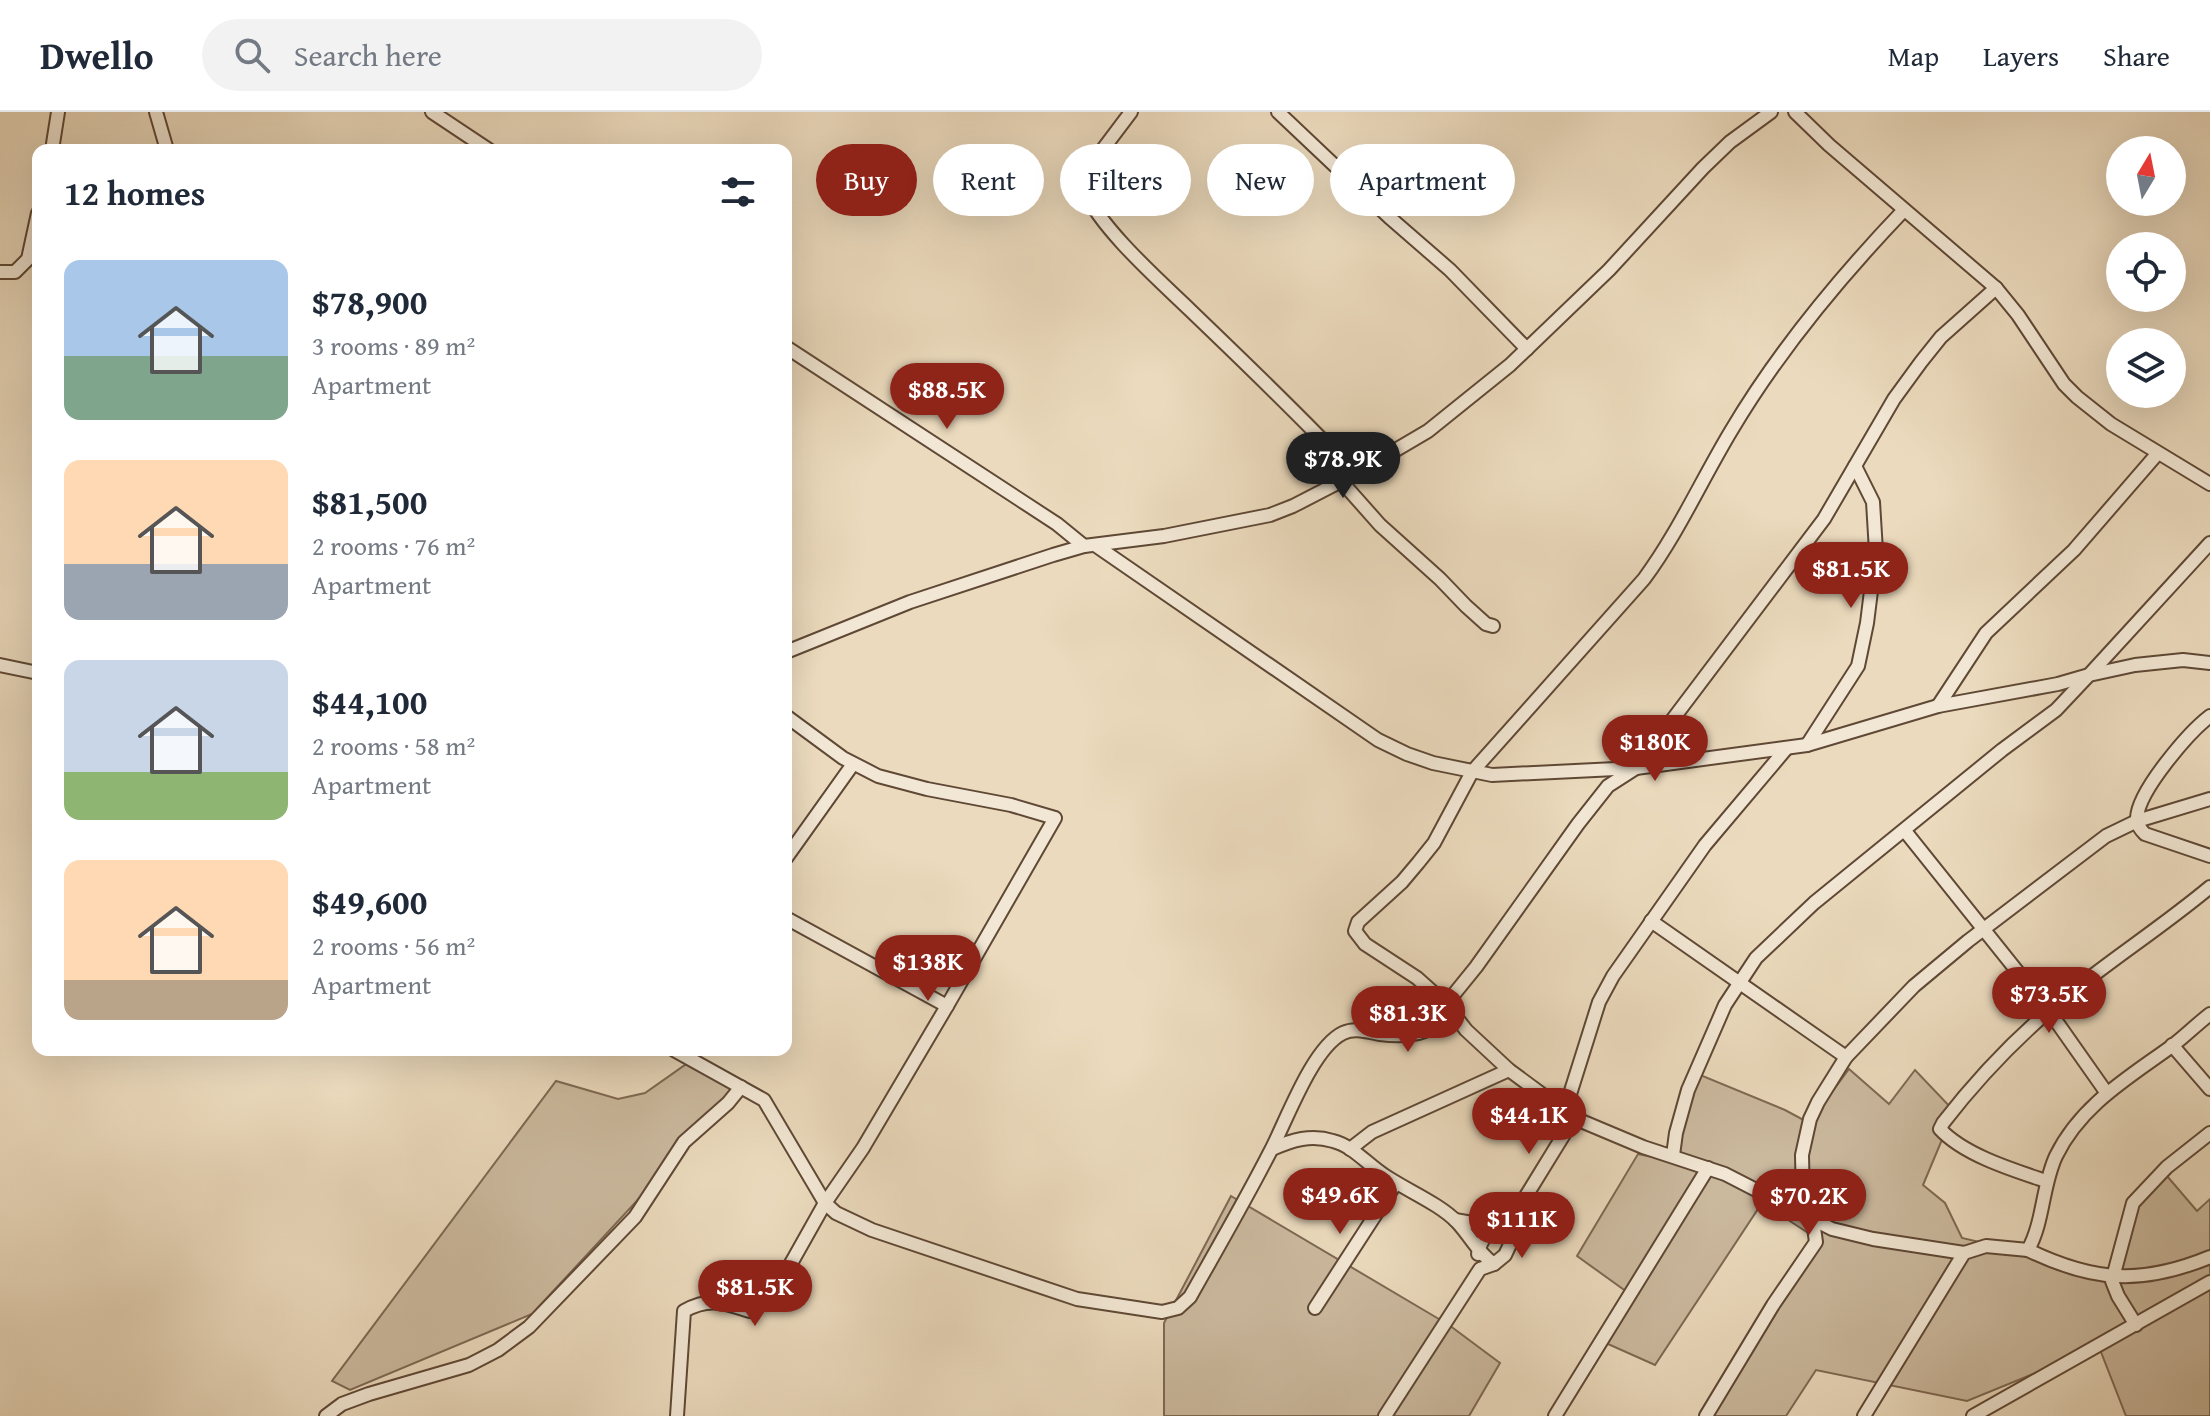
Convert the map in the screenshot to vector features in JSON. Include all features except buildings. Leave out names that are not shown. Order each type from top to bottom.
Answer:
[{"type":"street","points":[[53,144],[58,112]]},
{"type":"street","points":[[156,112],[165,144]]},
{"type":"street","points":[[432,112],[480,144]]},
{"type":"street","points":[[1131,112],[1085,173],[1083,183],[1087,195],[1106,223],[1144,266],[1314,430],[1355,474]]},
{"type":"street","points":[[1278,112],[1450,270],[1527,349]]},
{"type":"street","points":[[792,650],[910,602],[1090,546],[1210,528],[1270,515],[1355,474],[1447,418],[1527,349],[1609,270],[1703,168],[1730,142],[1771,112]]},
{"type":"street","points":[[1795,112],[1996,288],[2064,384],[2077,397],[2111,424],[2210,484]]},
{"type":"street","points":[[1904,210],[1852,264],[1781,354],[1731,430],[1665,551],[1644,579],[1472,772],[1434,843],[1402,882],[1358,922],[1355,931],[1365,944],[1417,978],[1446,1004],[1454,1016],[1509,1070],[1570,1114],[1643,1147],[1708,1168],[1768,1194],[1832,1229],[1873,1239],[1964,1253],[1986,1246],[2028,1250],[2060,1265],[2113,1276],[2157,1275],[2210,1257]]},
{"type":"street","points":[[0,272],[15,272],[32,257]]},
{"type":"street","points":[[1446,1004],[1585,815],[1608,786],[1636,768],[1824,519],[1894,399],[1941,337],[1996,288]]},
{"type":"street","points":[[792,351],[1378,740],[1407,754],[1472,772],[1492,775],[1636,768],[1786,749],[1938,706],[2058,684],[2089,675],[2183,660],[2210,663]]},
{"type":"street","points":[[1938,706],[1986,633],[2074,550],[2158,453]]},
{"type":"street","points":[[1807,745],[1858,666],[1867,623],[1876,551],[1873,502],[1855,466]]},
{"type":"street","points":[[1341,481],[1380,525],[1486,624],[1493,626]]},
{"type":"street","points":[[1673,1155],[1688,1090],[1725,1005],[1756,958],[1814,903],[2056,710],[2210,543]]},
{"type":"street","points":[[0,665],[32,672]]},
{"type":"street","points":[[2210,716],[2186,740],[2152,783],[2138,810],[2137,821],[2145,834],[2210,856]]},
{"type":"street","points":[[677,1416],[684,1311],[702,1301],[729,1304],[750,1311],[771,1299],[825,1203],[863,1148],[947,1006],[1055,818],[878,776],[853,764],[792,720]]},
{"type":"street","points":[[1480,1269],[1494,1264],[1505,1255],[1513,1238],[1515,1214],[1570,1114],[1599,1002],[1613,976],[1705,845],[1786,749]]},
{"type":"street","points":[[792,850],[853,764]]},
{"type":"street","points":[[1706,1416],[1773,1305],[1816,1242],[1803,1200],[1802,1155],[1810,1119],[1846,1057],[1914,986],[2106,836],[2137,821],[2210,799]]},
{"type":"street","points":[[1905,831],[2049,1011],[2106,1092]]},
{"type":"street","points":[[2046,1181],[2007,1169],[1940,1129],[1962,1098],[1997,1060],[2049,1011],[2210,887]]},
{"type":"street","points":[[792,921],[947,1006]]},
{"type":"street","points":[[1651,921],[1846,1057]]},
{"type":"street","points":[[2028,1250],[2035,1237],[2046,1181],[2067,1137],[2106,1092],[2210,1014]]},
{"type":"street","points":[[685,1056],[764,1100],[825,1203],[836,1213],[872,1230],[1031,1286],[1077,1299],[1162,1312],[1178,1308],[1190,1297],[1272,1149],[1293,1102],[1321,1056],[1339,1036],[1353,1030],[1420,1035],[1454,1016]]},
{"type":"street","points":[[2172,1045],[2210,1089]]},
{"type":"street","points":[[1350,1149],[1372,1132],[1509,1070]]},
{"type":"street","points":[[326,1416],[342,1404],[369,1394],[469,1365],[498,1350],[529,1327],[635,1217],[684,1142],[728,1103],[741,1087]]},
{"type":"street","points":[[2136,1325],[2113,1285],[2133,1203],[2167,1167],[2210,1133]]},
{"type":"street","points":[[1272,1149],[1302,1138],[1334,1141],[1350,1149],[1455,1220],[1479,1247],[1482,1255],[1494,1264]]},
{"type":"street","points":[[1555,1416],[1708,1168]]},
{"type":"street","points":[[1315,1308],[1396,1183]]},
{"type":"street","points":[[1385,1416],[1480,1269],[1479,1247],[1495,1227],[1515,1214]]},
{"type":"street","points":[[1455,1220],[1495,1227],[1513,1238]]},
{"type":"street","points":[[1864,1416],[1964,1253]]},
{"type":"street","points":[[1973,1416],[2210,1282]]},
{"type":"shaded area","points":[[692,1060],[746,1083],[532,1314],[350,1390],[332,1381],[556,1081],[618,1099],[645,1093]]},
{"type":"shaded area","points":[[1849,1069],[1889,1104],[1915,1070],[1954,1111],[1923,1185],[1945,1203],[1962,1238],[2116,1274],[2140,1201],[2161,1169],[2197,1211],[2210,1199],[2210,1416],[2126,1416],[2099,1347],[1967,1401],[1816,1370],[1786,1416],[1701,1416],[1819,1240],[1762,1203],[1655,1365],[1599,1340],[1627,1292],[1577,1256],[1638,1154],[1672,1161],[1698,1074],[1809,1123]]},
{"type":"shaded area","points":[[1231,1196],[1449,1325],[1500,1363],[1469,1416],[1164,1416],[1164,1323]]}]
